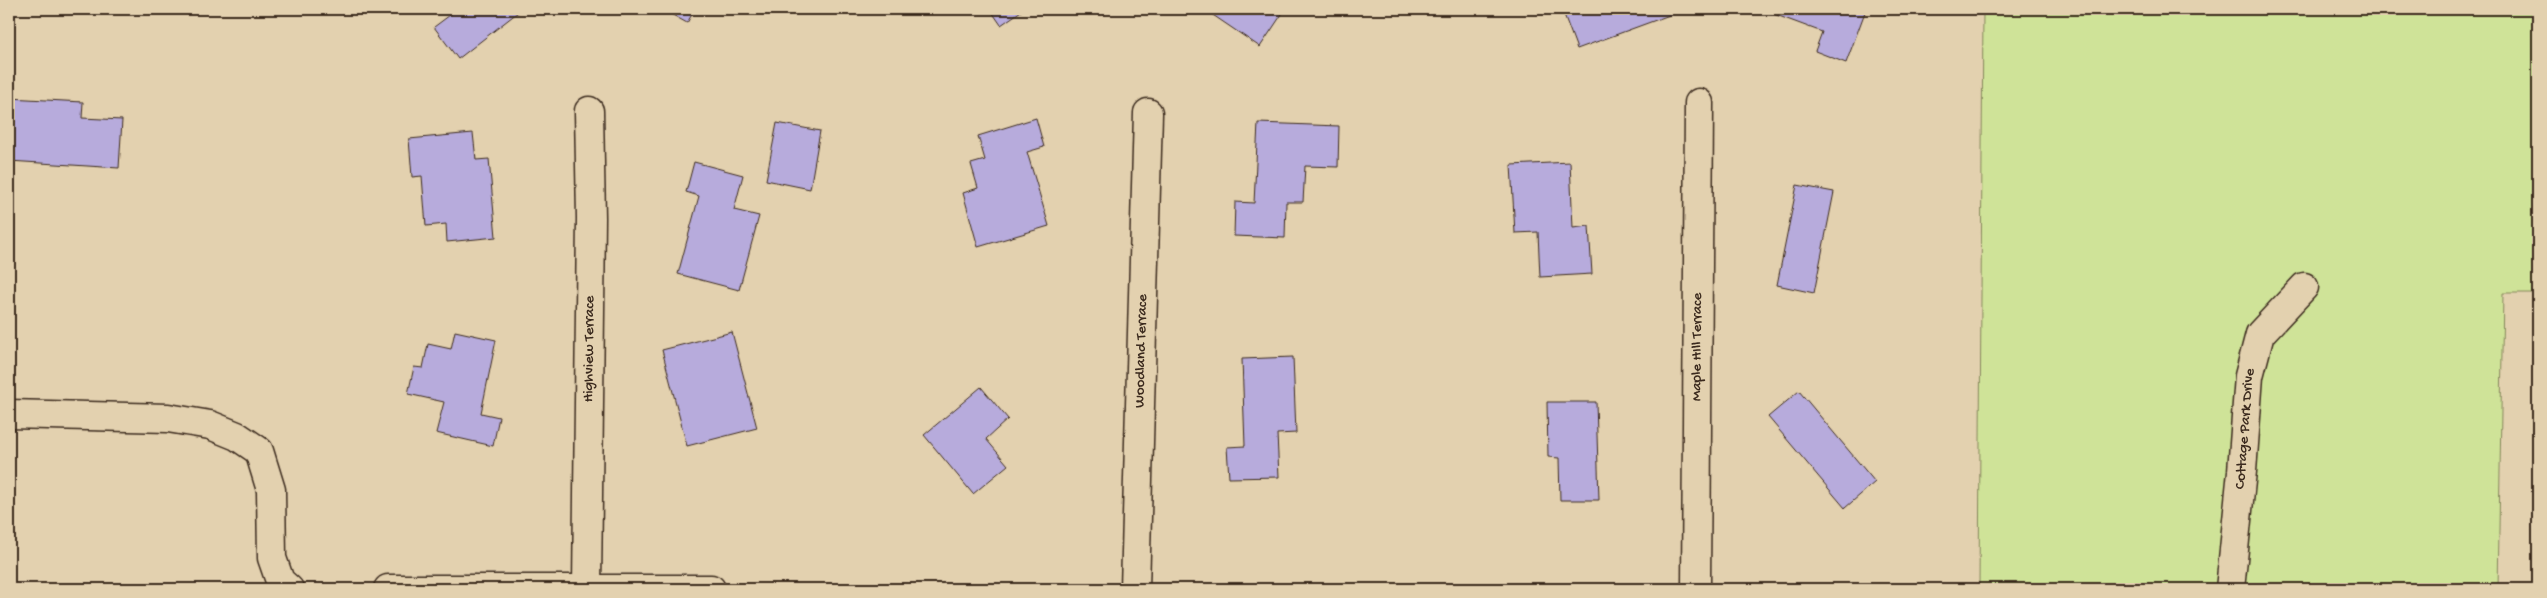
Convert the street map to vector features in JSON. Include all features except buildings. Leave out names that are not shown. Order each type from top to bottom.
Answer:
[{"type":"street","name":"Maple HIll Terrace","points":[[1696,589],[1699,103]]},
{"type":"street","name":"Highview Terrace","points":[[587,588],[591,218],[589,110]]},
{"type":"street","name":"Woodland Terrace","points":[[1135,589],[1148,113]]},
{"type":"street","name":"Cottage Park Drive","points":[[2230,589],[2249,376],[2260,334],[2304,287]]},
{"type":"street","points":[[9,414],[168,418],[210,425],[237,436],[259,451],[271,490],[272,558],[280,582],[288,589]]},
{"type":"street","points":[[388,589],[712,589]]},
{"type":"green space","points":[[1983,9],[2538,9],[2538,293],[2503,293],[2498,589],[1979,589]]}]
